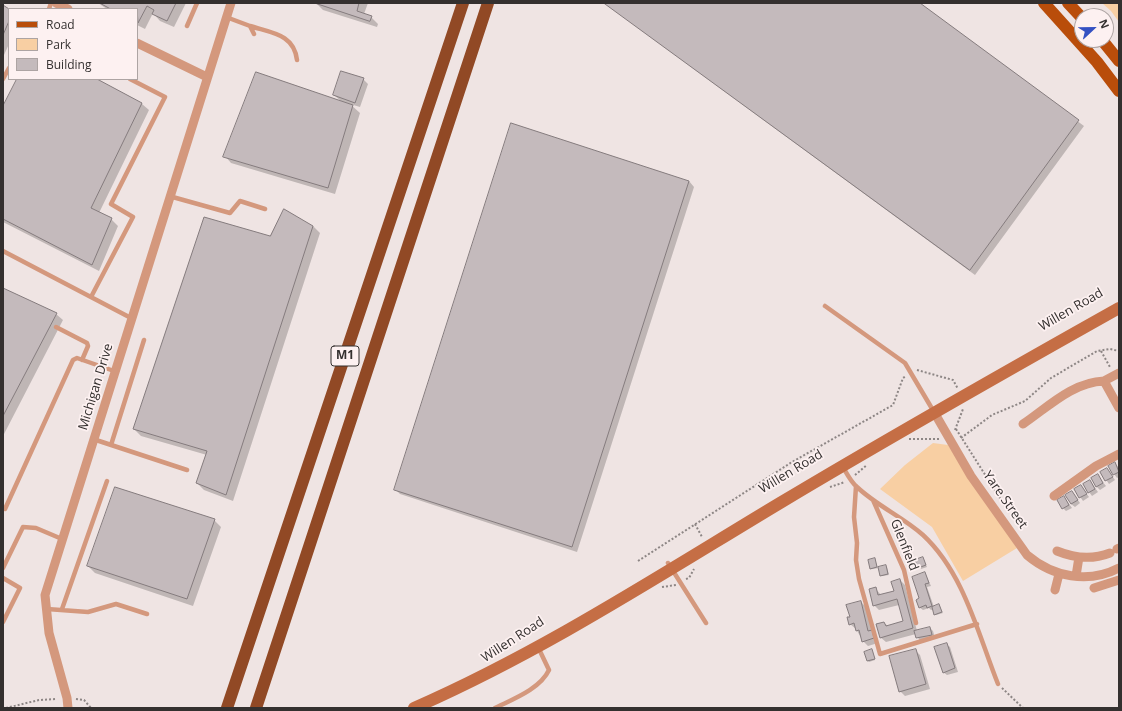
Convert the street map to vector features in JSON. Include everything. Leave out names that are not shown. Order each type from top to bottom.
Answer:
[{"type":"highway","name":"M1","points":[[227,708],[463,3]]},
{"type":"highway","name":"M1","points":[[256,708],[488,3]]},
{"type":"main road","points":[[1044,3],[1097,62],[1119,91]]},
{"type":"main road","points":[[1108,48],[1119,61]]},
{"type":"street","points":[[56,3],[66,8]]},
{"type":"street","name":"Michigan Drive","points":[[68,708],[67,698],[49,633],[45,595],[114,371],[231,3]]},
{"type":"street","points":[[138,42],[207,76]]},
{"type":"street","name":"Willen Road","points":[[481,677],[534,642],[670,566],[842,466],[932,409],[958,390],[1119,298]]},
{"type":"street","name":"Willen Road","points":[[414,708],[481,677],[538,647],[932,409],[1119,308]]},
{"type":"street","points":[[1023,424],[1077,387],[1091,382],[1104,381],[1117,374]]},
{"type":"street","points":[[1104,381],[1119,408]]},
{"type":"street","name":"Yare Street","points":[[932,409],[972,476],[1027,554],[1038,564],[1059,574],[1086,577],[1107,574],[1119,568]]},
{"type":"street","points":[[1054,496],[1096,466],[1119,454]]},
{"type":"street","points":[[1056,551],[1070,556],[1099,557],[1115,550]]},
{"type":"street","points":[[1076,576],[1079,557]]},
{"type":"street","points":[[1055,590],[1059,574]]},
{"type":"street","points":[[1094,588],[1115,582],[1107,574]]},
{"type":"lane","points":[[187,26],[197,3]]},
{"type":"lane","points":[[226,17],[280,35],[291,42],[296,50],[297,60]]},
{"type":"lane","points":[[250,26],[254,34]]},
{"type":"lane","points":[[3,79],[8,70]]},
{"type":"lane","points":[[91,297],[133,218],[110,204],[165,97],[132,80]]},
{"type":"lane","points":[[169,196],[230,213],[240,201],[265,209]]},
{"type":"lane","points":[[3,251],[131,318]]},
{"type":"lane","points":[[825,306],[905,363],[932,409]]},
{"type":"lane","points":[[56,327],[87,343],[88,346],[82,360]]},
{"type":"lane","points":[[111,445],[144,340]]},
{"type":"lane","points":[[5,509],[73,360],[77,358],[114,371]]},
{"type":"lane","points":[[93,439],[187,470]]},
{"type":"lane","points":[[842,466],[856,486],[873,500],[924,536],[928,541],[960,587],[977,624],[998,684]]},
{"type":"lane","points":[[62,609],[107,480]]},
{"type":"lane","points":[[856,486],[854,517],[857,543],[856,560],[859,579],[880,654],[977,624]]},
{"type":"lane","name":"Glenfield","points":[[873,500],[904,570],[916,623]]},
{"type":"lane","points":[[3,568],[23,527],[36,528],[62,539]]},
{"type":"lane","points":[[670,566],[706,623]]},
{"type":"lane","points":[[3,578],[20,588],[3,622]]},
{"type":"lane","points":[[47,609],[88,612],[116,604],[147,614]]},
{"type":"lane","points":[[495,708],[530,689],[546,676],[549,670],[538,647]]},
{"type":"path","points":[[961,438],[992,415],[1025,401],[1052,378],[1097,351],[1110,349],[1119,351]]},
{"type":"path","points":[[1101,351],[1117,374]]},
{"type":"path","points":[[638,561],[792,462],[893,404],[903,378],[911,372],[918,370],[952,380],[958,390]]},
{"type":"path","points":[[956,429],[1007,509]]},
{"type":"path","points":[[998,684],[1023,708]]},
{"type":"path","points":[[6,708],[39,700],[67,698],[84,700],[91,708]]},
{"type":"green space","points":[[1102,3],[1119,3],[1119,22],[1114,15],[1114,8],[1108,8]]},
{"type":"green space","points":[[933,443],[948,445],[1017,548],[963,581],[932,527],[880,489],[905,465]]},
{"type":"building","points":[[100,3],[176,3],[167,21],[152,14],[154,10],[147,6],[138,23],[138,8],[109,8]]},
{"type":"building","points":[[315,3],[359,3],[357,11],[372,16],[370,21]]},
{"type":"building","points":[[604,3],[920,3],[1079,120],[970,270]]},
{"type":"building","points":[[3,5],[8,8],[8,23],[3,35]]},
{"type":"building","points":[[341,71],[364,78],[355,103],[333,95]]},
{"type":"building","points":[[256,72],[353,105],[328,188],[223,157]]},
{"type":"building","points":[[16,80],[99,80],[142,103],[91,208],[112,218],[92,265],[3,219],[3,106]]},
{"type":"building","points":[[511,123],[689,181],[572,547],[394,490]]},
{"type":"building","points":[[284,209],[313,226],[226,495],[196,483],[207,451],[133,429],[204,217],[270,236]]},
{"type":"building","points":[[3,288],[57,313],[3,416]]},
{"type":"building","points":[[1115,462],[1119,472],[1113,475],[1108,466]]},
{"type":"building","points":[[1107,468],[1113,477],[1105,481],[1100,472]]},
{"type":"building","points":[[1098,474],[1103,483],[1096,487],[1091,478]]},
{"type":"building","points":[[1090,480],[1095,489],[1088,493],[1083,484]]},
{"type":"building","points":[[1081,485],[1087,494],[1079,498],[1074,489]]},
{"type":"building","points":[[115,487],[215,519],[187,599],[87,566]]},
{"type":"building","points":[[1072,491],[1078,500],[1071,504],[1065,495]]},
{"type":"building","points":[[1064,496],[1069,505],[1062,509],[1057,500]]},
{"type":"building","points":[[923,557],[926,565],[918,568],[915,560]]},
{"type":"building","points":[[875,558],[877,567],[870,569],[868,560]]},
{"type":"building","points":[[886,565],[888,574],[880,576],[878,567]]},
{"type":"building","points":[[925,572],[929,583],[925,584],[932,606],[927,608],[926,605],[919,608],[916,600],[919,598],[912,577]]},
{"type":"building","points":[[900,579],[913,628],[880,638],[876,624],[884,622],[886,626],[903,621],[897,599],[873,606],[869,589],[876,587],[878,595],[894,591],[891,582]]},
{"type":"building","points":[[861,601],[868,631],[872,630],[874,638],[862,642],[859,630],[856,631],[854,623],[849,625],[847,617],[850,617],[846,605]]},
{"type":"building","points":[[939,604],[942,612],[934,615],[932,607]]},
{"type":"building","points":[[930,627],[932,635],[916,638],[914,631]]},
{"type":"building","points":[[947,643],[955,668],[943,673],[934,647]]},
{"type":"building","points":[[872,649],[875,659],[867,661],[864,652]]},
{"type":"building","points":[[916,649],[926,684],[899,692],[889,656]]}]
